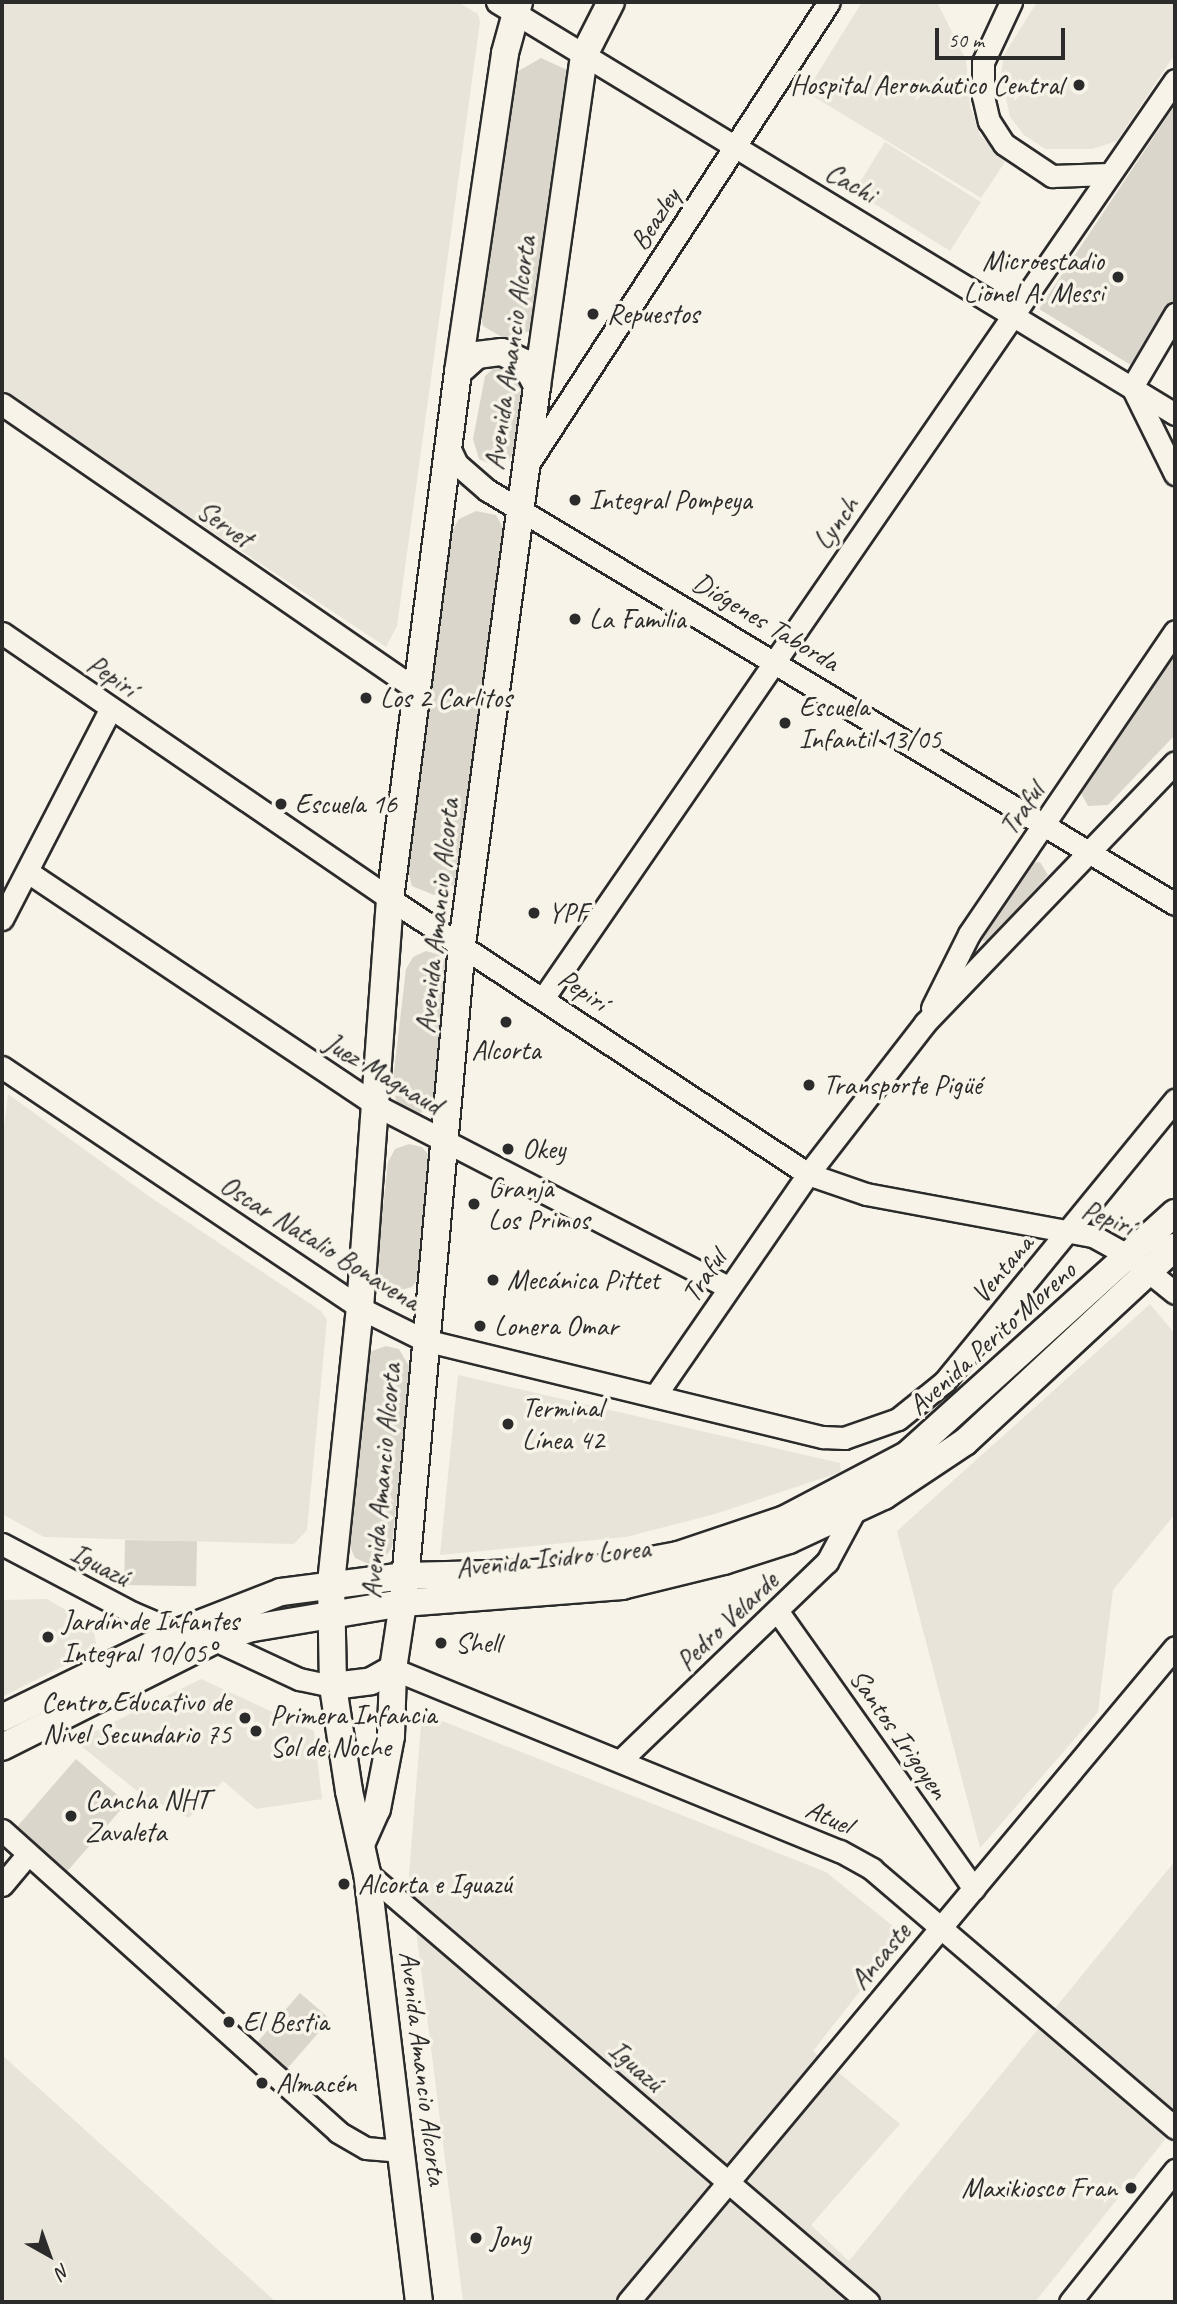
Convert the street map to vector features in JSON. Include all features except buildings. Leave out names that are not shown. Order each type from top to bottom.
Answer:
[{"type":"main road","name":"Avenida Amancio Alcorta","points":[[362,1842],[377,1809],[391,1737],[393,1669],[403,1603],[424,1340],[446,1144],[462,944],[537,386],[584,55],[611,2]]},
{"type":"main road","name":"Avenida Amancio Alcorta","points":[[419,2302],[367,1873],[349,1791],[333,1686],[331,1583],[360,1308],[377,1106],[390,899],[448,445],[510,5]]},
{"type":"main road","points":[[458,372],[477,355],[502,352],[525,363],[537,386]]},
{"type":"main road","name":"Avenida Perito Moreno","points":[[1139,1264],[1175,1213]]},
{"type":"main road","name":"Avenida Perito Moreno","points":[[848,1502],[950,1422],[1139,1264],[1175,1247]]},
{"type":"main road","name":"Avenida Isidro Lorea","points":[[2,1718],[178,1632],[251,1601],[331,1583],[405,1576],[572,1572],[678,1555],[772,1523],[848,1502]]},
{"type":"main road","name":"Avenida Isidro Lorea","points":[[2,1747],[215,1640],[331,1612],[403,1603],[580,1592],[664,1578],[789,1540],[848,1502]]},
{"type":"main road","points":[[333,1686],[371,1681],[393,1669]]},
{"type":"street","name":"Beazley","points":[[527,466],[829,2]]},
{"type":"street","points":[[1011,2],[983,62],[983,96],[989,121],[1004,144],[1052,176],[1109,174]]},
{"type":"street","name":"Cachi","points":[[510,5],[584,55],[735,148],[1015,313],[1175,414]]},
{"type":"street","name":"Lynch","points":[[544,997],[1175,80]]},
{"type":"street","points":[[1175,314],[1132,387],[1175,474]]},
{"type":"street","name":"Servet","points":[[2,404],[417,690]]},
{"type":"street","name":"Diógenes Taborda","points":[[448,445],[457,464],[474,481],[1048,823],[1175,904]]},
{"type":"street","name":"Traful","points":[[925,1023],[969,934],[1048,823],[1175,631]]},
{"type":"street","name":"Pepirí","points":[[2,633],[110,710],[390,899],[544,997],[808,1174],[866,1195],[1093,1236],[1139,1264],[1175,1293]]},
{"type":"street","points":[[2,919],[110,710]]},
{"type":"street","name":"Traful","points":[[657,1393],[808,1174],[925,1023],[1175,762]]},
{"type":"street","name":"Juez Magnaud","points":[[28,873],[377,1106],[729,1288]]},
{"type":"street","name":"Oscar Natalio Bonavena","points":[[2,1067],[360,1308],[424,1340],[657,1393],[823,1437],[844,1438]]},
{"type":"street","name":"Ventana","points":[[844,1438],[898,1419],[944,1382],[1175,1100]]},
{"type":"street","name":"Pedro Velarde","points":[[621,1760],[827,1562],[848,1502]]},
{"type":"street","name":"Iguazú","points":[[2,1544],[91,1593],[178,1632],[215,1640],[299,1679],[333,1686]]},
{"type":"street","name":"Santos Irigoyen","points":[[778,1612],[974,1889]]},
{"type":"street","name":"Ancaste","points":[[628,2302],[726,2181],[1175,1647]]},
{"type":"street","name":"Atuel","points":[[393,1669],[840,1851],[890,1882],[1175,2128]]},
{"type":"street","points":[[2,1830],[338,2132],[366,2148],[402,2151]]},
{"type":"street","points":[[2,1885],[28,1854]]},
{"type":"street","name":"Iguazú","points":[[367,1873],[868,2302]]},
{"type":"street","points":[[1070,2302],[1175,2170]]},
{"type":"shaded area","points":[[2,2],[458,2],[478,14],[480,22],[397,626],[386,647],[2,392]]},
{"type":"shaded area","points":[[862,2],[937,2],[966,60],[970,106],[980,135],[1005,162],[981,198],[806,92]]},
{"type":"shaded area","name":"Hospital Aeronáutico Central","points":[[1037,2],[1175,2],[1175,54],[1117,141],[1092,149],[1045,149],[1024,135],[1010,117],[1001,74],[1004,55]]},
{"type":"shaded area","points":[[541,58],[567,70],[572,78],[532,330],[507,340],[483,326],[479,306],[515,73]]},
{"type":"shaded area","name":"Microestadio Lionel A. Messi","points":[[1175,105],[1175,299],[1134,367],[1039,309]]},
{"type":"shaded area","points":[[885,142],[981,202],[950,251],[854,191]]},
{"type":"shaded area","points":[[510,366],[525,380],[516,449],[508,461],[493,465],[479,459],[473,439],[485,376],[495,367]]},
{"type":"shaded area","points":[[476,511],[496,515],[506,533],[459,882],[434,895],[412,886],[406,865],[452,531],[459,519]]},
{"type":"shaded area","points":[[1175,653],[1175,735],[1108,805],[1088,806],[1081,793],[1084,786]]},
{"type":"shaded area","points":[[1040,862],[1048,875],[989,941],[983,941],[981,935],[1031,863]]},
{"type":"shaded area","points":[[426,951],[440,955],[449,966],[436,1099],[427,1111],[412,1115],[399,1109],[392,1088],[406,969],[413,957]]},
{"type":"shaded area","points":[[8,1094],[150,1197],[321,1311],[327,1320],[307,1530],[294,1544],[44,1537],[2,1514],[2,1145]]},
{"type":"shaded area","points":[[409,1144],[422,1147],[431,1158],[421,1275],[412,1287],[397,1291],[383,1285],[377,1264],[388,1162],[395,1149]]},
{"type":"shaded area","points":[[1150,1304],[1175,1334],[1175,1514],[1113,1590],[1098,1712],[980,1848],[897,1531]]},
{"type":"shaded area","points":[[386,1346],[399,1349],[410,1368],[392,1547],[384,1560],[369,1564],[355,1558],[349,1544],[365,1364],[372,1351]]},
{"type":"shaded area","points":[[458,1375],[840,1463],[841,1472],[715,1514],[626,1537],[440,1555]]},
{"type":"shaded area","points":[[125,1540],[197,1541],[196,1586],[124,1585]]},
{"type":"shaded area","name":"Jardín de Infantes Integral 10/05°","points":[[47,1599],[93,1626],[97,1649],[2,1697],[2,1600]]},
{"type":"shaded area","points":[[201,1679],[314,1731],[322,1799],[256,1809],[223,1781],[189,1818],[142,1795],[75,1741]]},
{"type":"shaded area","points":[[422,1713],[826,1872],[904,1935],[813,2051],[900,2124],[811,2225],[849,2261],[1175,1861],[1175,2127],[1035,2302],[463,2302],[409,1874]]},
{"type":"shaded area","name":"Cancha NHT Zavaleta","points":[[76,1759],[127,1803],[66,1872],[16,1828]]},
{"type":"shaded area","points":[[300,1993],[330,2019],[283,2074],[253,2047]]},
{"type":"shaded area","points":[[2,2055],[276,2302],[2,2302]]},
{"type":"place","name":"Hospital Aeronáutico Central","points":[[1079,85]]},
{"type":"place","name":"Microestadio Lionel A. Messi","points":[[1118,277]]},
{"type":"place","name":"Repuestos","points":[[593,314]]},
{"type":"place","name":"Integral Pompeya","points":[[575,500]]},
{"type":"place","name":"La Familia","points":[[575,619]]},
{"type":"place","name":"Los 2 Carlitos","points":[[366,698]]},
{"type":"place","name":"Escuela Infantil 13/05","points":[[785,723]]},
{"type":"place","name":"Escuela 16","points":[[281,804]]},
{"type":"place","name":"YPF","points":[[534,913]]},
{"type":"place","name":"Alcorta","points":[[506,1022]]},
{"type":"place","name":"Transporte Pigüé","points":[[809,1085]]},
{"type":"place","name":"Okey","points":[[508,1149]]},
{"type":"place","name":"Granja Los Primos","points":[[474,1204]]},
{"type":"place","name":"Mecánica Pittet","points":[[493,1280]]},
{"type":"place","name":"Lonera Omar","points":[[480,1326]]},
{"type":"place","name":"Terminal Línea 42","points":[[508,1424]]},
{"type":"place","name":"Jardín de Infantes Integral 10/05°","points":[[48,1637]]},
{"type":"place","name":"Shell","points":[[441,1643]]},
{"type":"place","name":"Centro Educativo de Nivel Secundario 75","points":[[245,1718]]},
{"type":"place","name":"Primera Infancia Sol de Noche","points":[[256,1731]]},
{"type":"place","name":"Cancha NHT Zavaleta","points":[[71,1816]]},
{"type":"place","name":"Alcorta e Iguazú","points":[[344,1884]]},
{"type":"place","name":"El Bestia","points":[[229,2022]]},
{"type":"place","name":"Almacén","points":[[262,2083]]},
{"type":"place","name":"Maxikiosco Fran","points":[[1131,2188]]},
{"type":"place","name":"Jony","points":[[476,2238]]}]
